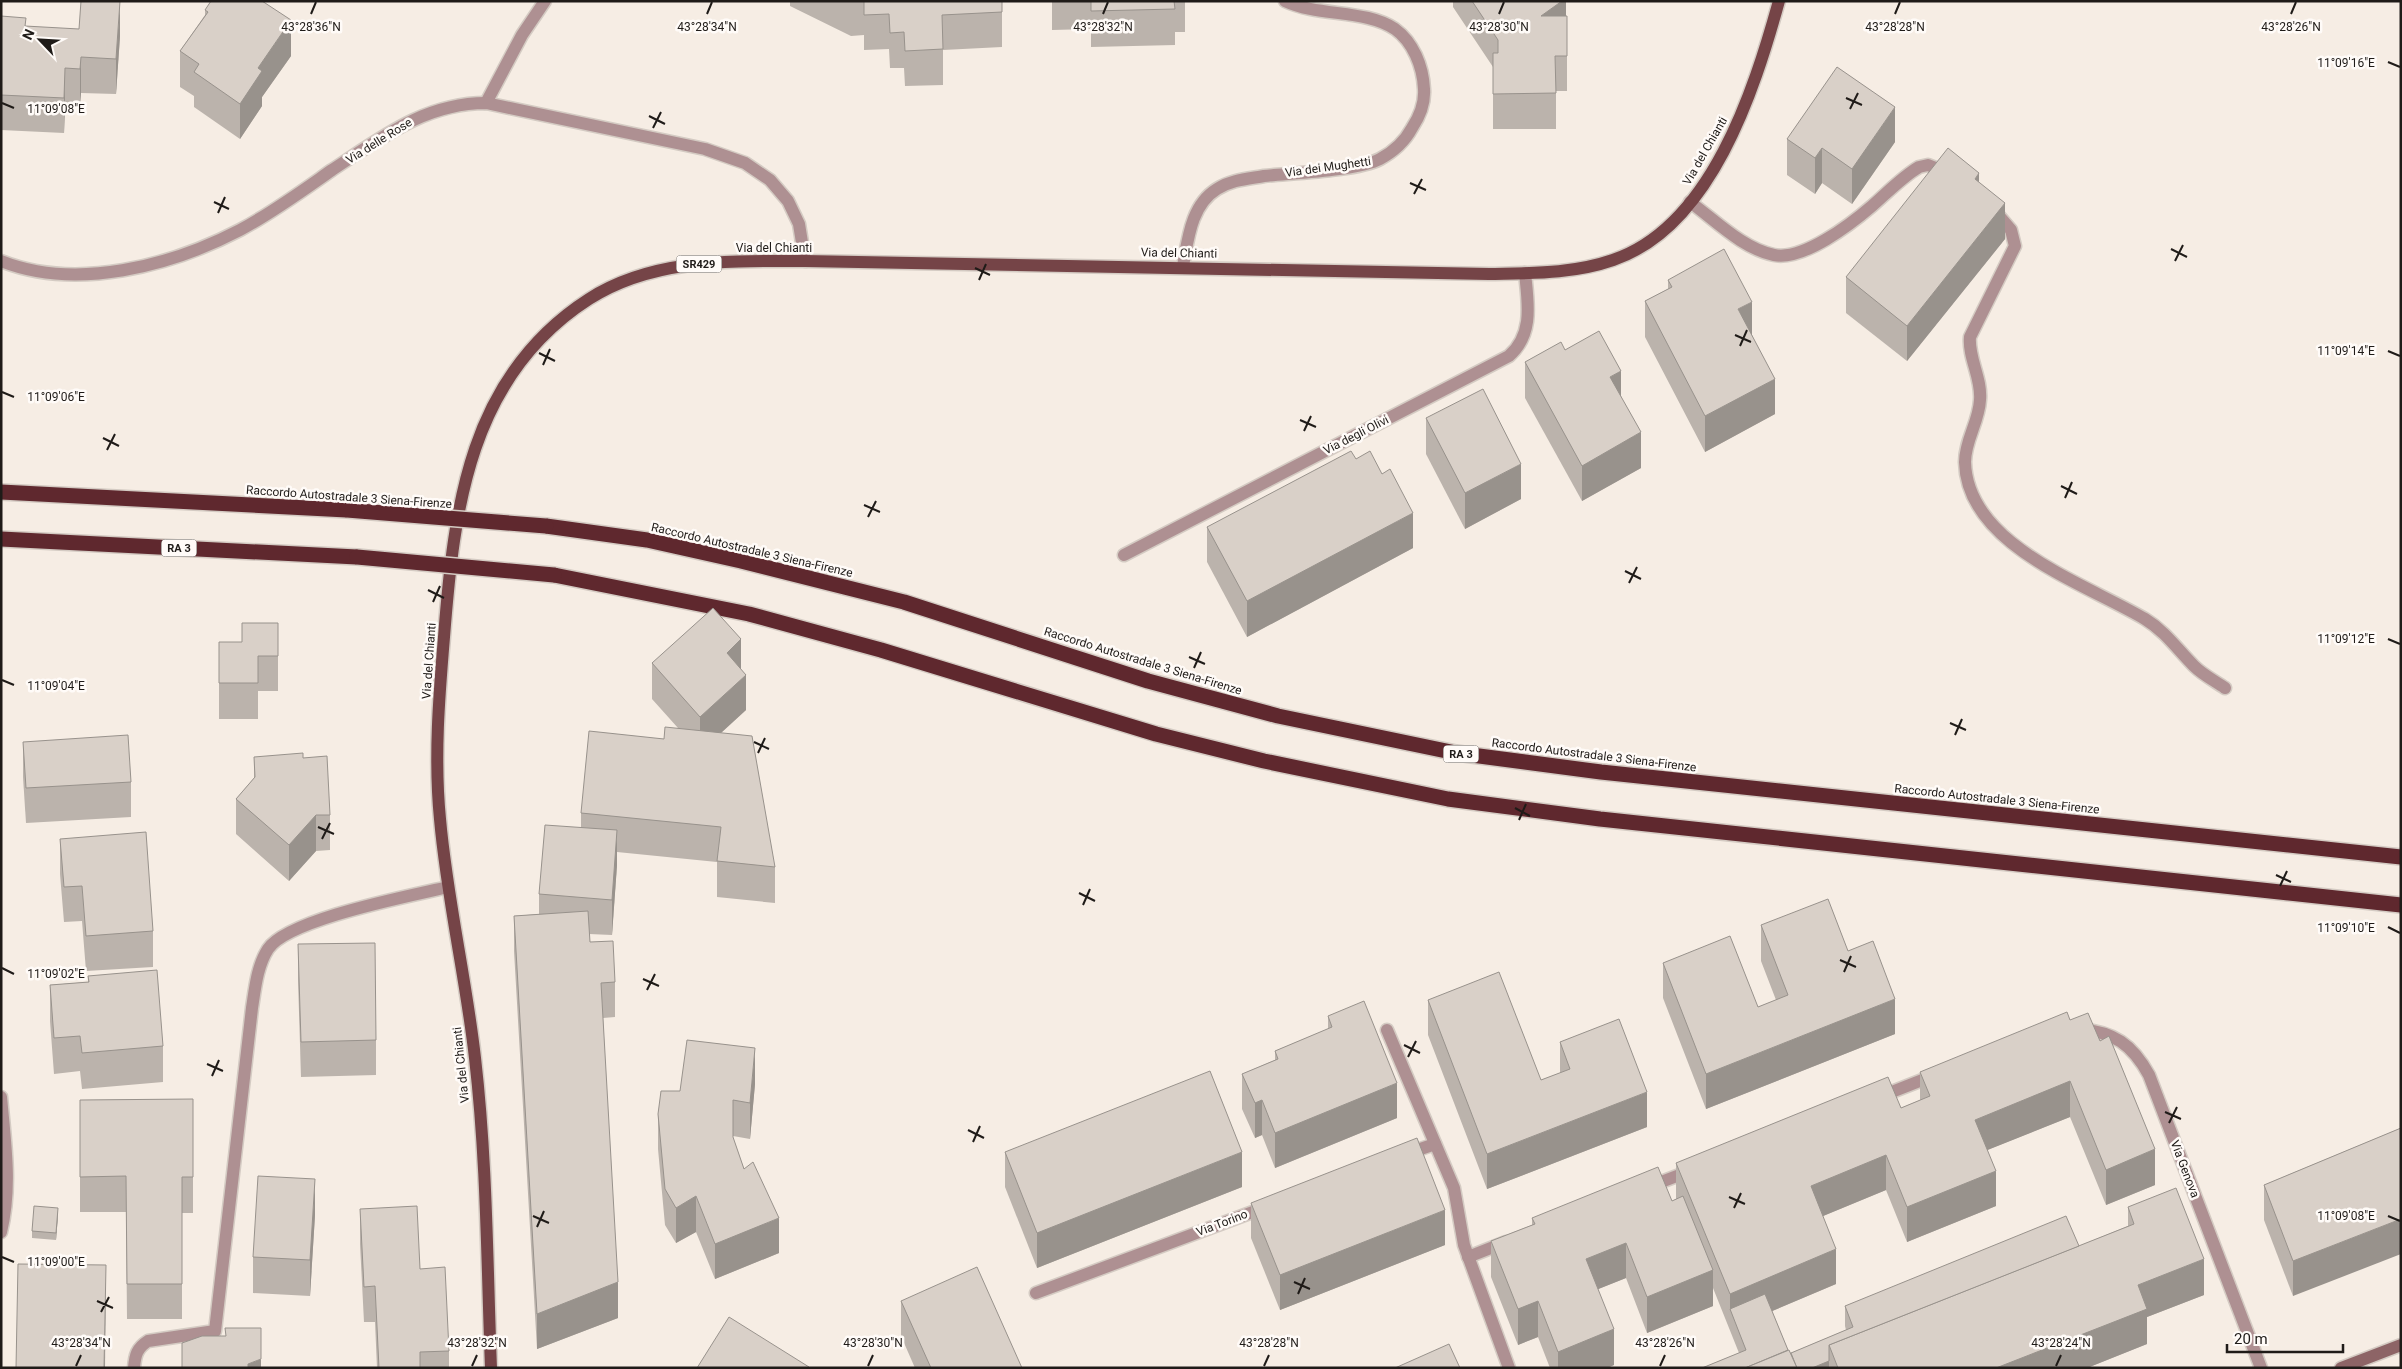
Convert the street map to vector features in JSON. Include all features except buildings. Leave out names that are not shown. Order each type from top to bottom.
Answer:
[{"type":"highway","name":"Raccordo Autostradale 3 Siena-Firenze","points":[[1,492],[346,510],[546,526],[647,540],[770,568],[904,602],[1148,680],[1269,714],[1456,753],[1611,773],[2401,857]]},
{"type":"highway","name":"RA 3","points":[[1,539],[357,557],[554,575],[749,614],[882,650],[1156,734],[1264,760],[1448,799],[1610,820],[2401,905]]},
{"type":"main road","name":"Via del Chianti","points":[[491,1368],[486,1214],[476,1067],[448,887],[440,816],[438,775],[439,699],[449,585],[461,497],[467,472],[479,434],[496,401],[516,368],[535,345],[578,306],[606,289],[645,274],[686,265],[741,261],[805,261],[1525,273],[1576,269],[1615,260],[1664,230],[1690,202],[1714,168],[1738,122],[1766,49],[1779,1]]},
{"type":"main road","points":[[2342,1368],[2401,1345]]},
{"type":"street","points":[[486,103],[522,35],[545,1]]},
{"type":"street","name":"Via dei Mughetti","points":[[1183,266],[1194,219],[1203,201],[1217,189],[1243,179],[1352,166],[1379,160],[1401,143],[1419,116],[1424,91],[1422,72],[1413,50],[1395,30],[1372,19],[1309,10],[1285,1]]},
{"type":"street","name":"Via delle Rose","points":[[1,261],[46,273],[90,274],[170,258],[220,239],[254,222],[410,120],[456,104],[486,103],[712,151],[745,163],[770,180],[788,201],[798,224],[805,261]]},
{"type":"street","points":[[1690,202],[1756,248],[1776,256],[1807,249],[1840,230],[1919,167],[1928,165],[1942,169],[1961,183]]},
{"type":"street","points":[[1981,199],[2012,230],[2015,246],[1970,337],[1970,351],[1981,394],[1977,417],[1966,450],[1966,475],[1972,496],[1990,524],[2003,537],[2033,558],[2154,625],[2195,668],[2225,688]]},
{"type":"street","name":"Via degli Olivi","points":[[1124,555],[1509,356],[1521,343],[1528,321],[1525,273]]},
{"type":"street","points":[[134,1368],[140,1346],[148,1341],[215,1331],[252,1008],[260,968],[268,950],[282,936],[309,922],[448,887]]},
{"type":"street","name":"Via Genova","points":[[2067,1029],[2097,1030],[2116,1038],[2129,1046],[2149,1074],[2261,1368]]},
{"type":"street","points":[[1387,1030],[1457,1198],[1461,1234],[1468,1257],[1509,1368]]},
{"type":"street","points":[[1865,1102],[1948,1070]]},
{"type":"street","points":[[1,1097],[8,1172],[6,1210],[1,1232]]},
{"type":"street","points":[[1398,1157],[1435,1144]]},
{"type":"street","points":[[1634,1192],[1699,1167]]},
{"type":"street","name":"Via Torino","points":[[1036,1293],[1276,1202]]},
{"type":"street","points":[[1468,1257],[1514,1239]]}]
